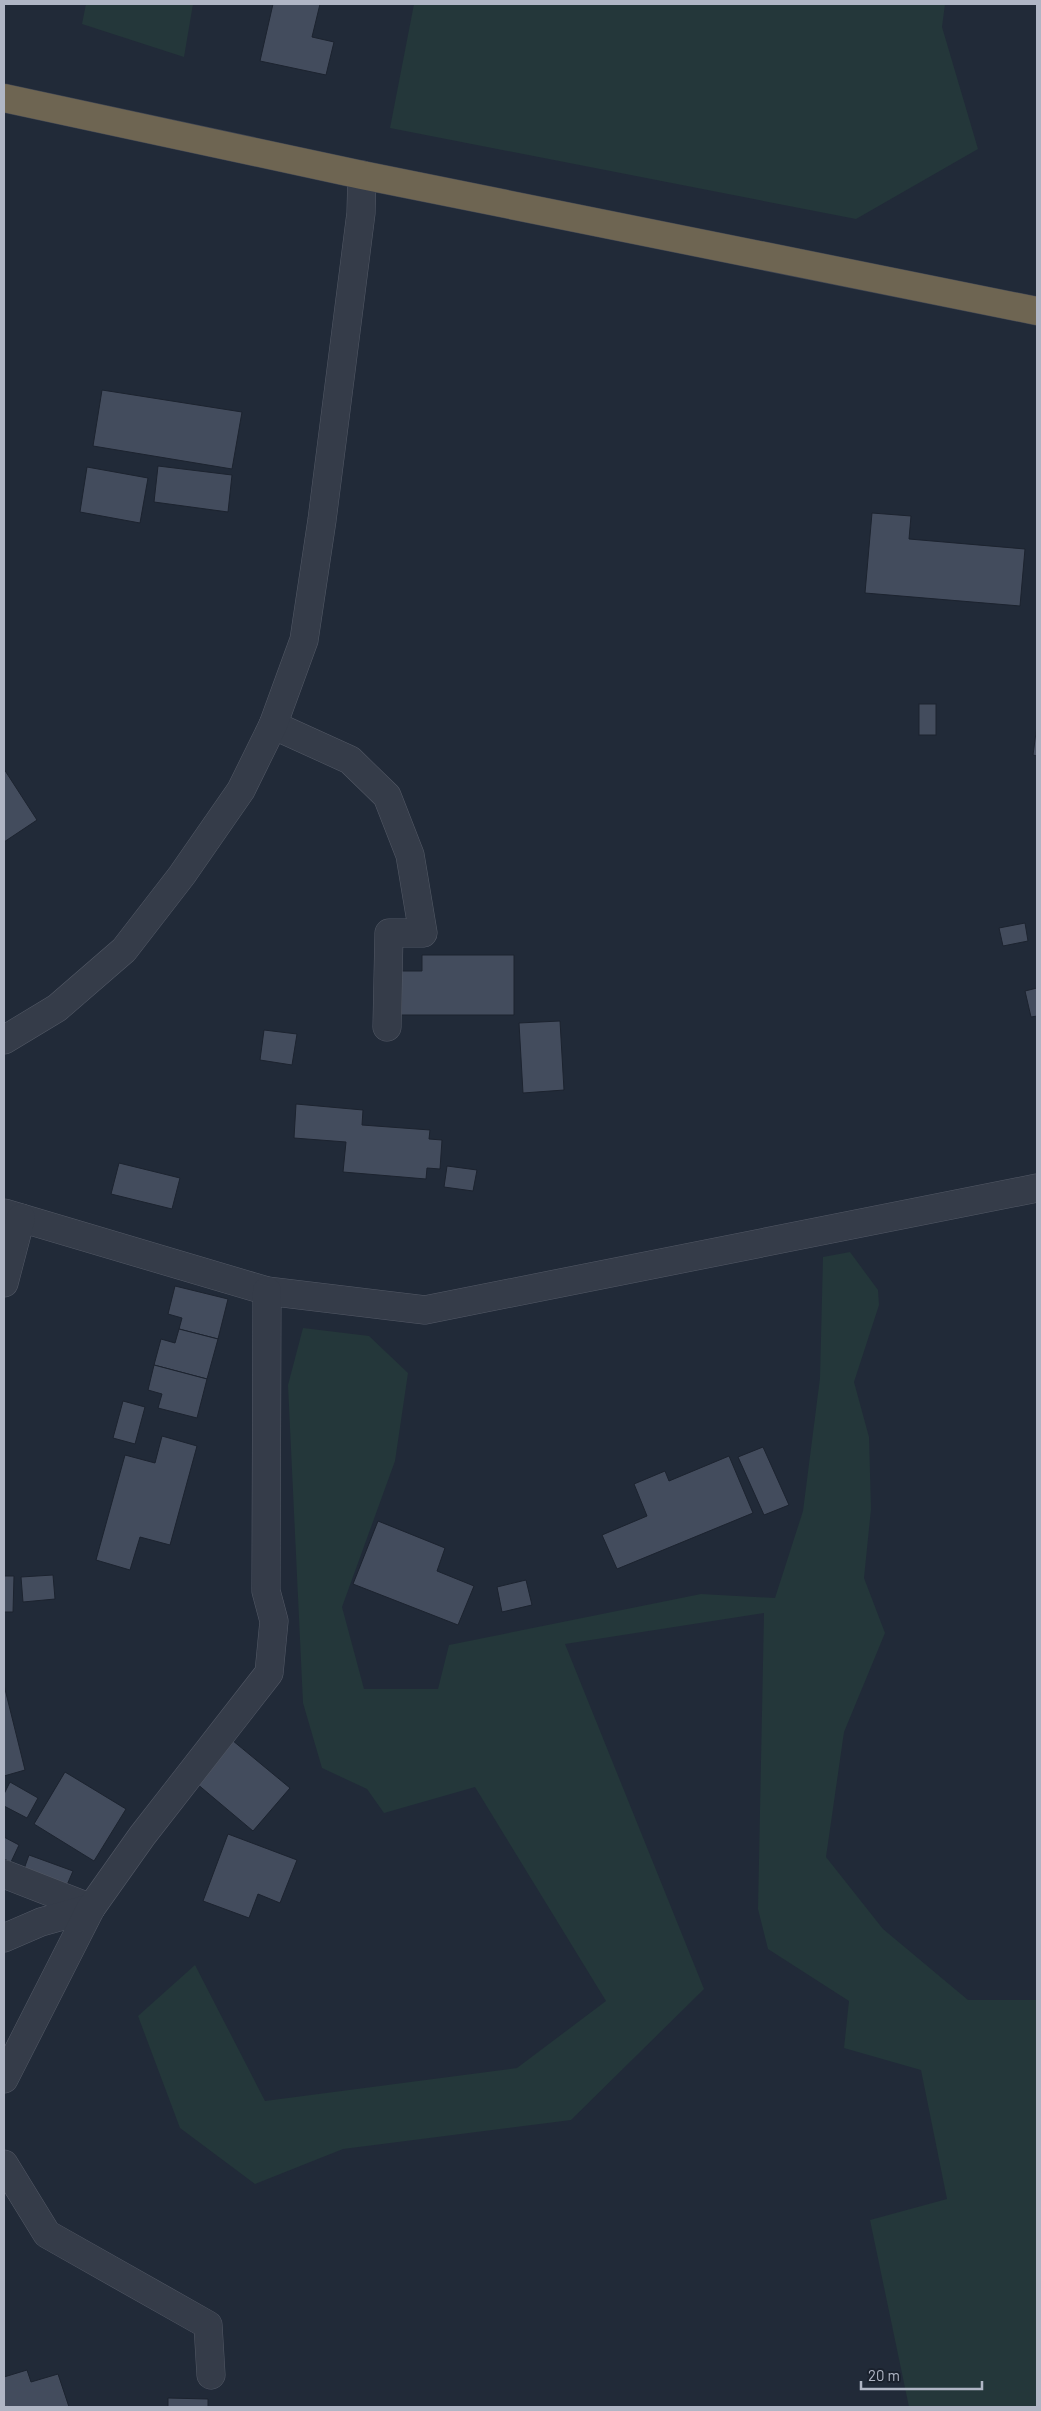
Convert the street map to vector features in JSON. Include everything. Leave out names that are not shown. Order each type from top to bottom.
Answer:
[{"type":"highway","points":[[4,98],[362,175],[1037,311]]},
{"type":"street","points":[[4,1040],[57,1008],[124,950],[182,875],[241,790],[273,725],[305,630],[322,520],[361,213],[362,175]]},
{"type":"street","points":[[273,725],[350,760],[387,796],[410,855],[423,933],[389,933],[387,1027]]},
{"type":"street","points":[[4,1283],[12,1215],[267,1291],[425,1310],[1037,1188]]},
{"type":"street","points":[[4,2079],[91,1908],[142,1836],[269,1673],[274,1621],[266,1592],[267,1291]]},
{"type":"street","points":[[4,1874],[91,1908]]},
{"type":"street","points":[[4,1938],[41,1922],[91,1908]]},
{"type":"street","points":[[4,2164],[47,2234],[208,2325],[210,2375]]},
{"type":"shaded area","points":[[86,4],[193,4],[184,57],[82,24]]},
{"type":"shaded area","points":[[414,4],[945,4],[942,27],[978,149],[856,219],[390,128]]},
{"type":"shaded area","points":[[850,1252],[878,1290],[879,1305],[854,1382],[869,1437],[871,1509],[864,1578],[885,1633],[844,1732],[826,1857],[883,1929],[968,2000],[1037,2000],[1037,2407],[909,2407],[870,2220],[947,2199],[921,2070],[844,2048],[849,2001],[768,1949],[758,1909],[764,1613],[565,1644],[704,1989],[571,2120],[343,2149],[255,2184],[180,2128],[138,2016],[195,1965],[265,2101],[517,2068],[606,2001],[475,1787],[384,1813],[367,1789],[322,1768],[303,1703],[288,1385],[303,1328],[369,1336],[408,1373],[395,1461],[342,1607],[364,1689],[438,1689],[449,1645],[701,1594],[775,1598],[803,1511],[820,1378],[823,1257]]},
{"type":"building","points":[[273,4],[320,4],[312,37],[334,42],[326,75],[260,61]]},
{"type":"building","points":[[102,390],[242,412],[232,469],[93,446]]},
{"type":"building","points":[[158,466],[232,475],[228,512],[154,502]]},
{"type":"building","points":[[87,467],[148,478],[140,523],[80,512]]},
{"type":"building","points":[[872,513],[911,516],[909,539],[1025,549],[1020,606],[865,593]]},
{"type":"building","points":[[919,704],[936,704],[936,735],[919,735]]},
{"type":"building","points":[[1037,725],[1037,756],[1033,755]]},
{"type":"building","points":[[4,769],[37,820],[4,842]]},
{"type":"building","points":[[1025,923],[1028,941],[1003,946],[999,928]]},
{"type":"building","points":[[422,955],[514,955],[514,1015],[396,1015],[396,971],[422,971]]},
{"type":"building","points":[[1037,988],[1037,1016],[1031,1017],[1025,991]]},
{"type":"building","points":[[560,1021],[564,1090],[523,1093],[519,1023]]},
{"type":"building","points":[[264,1030],[297,1034],[292,1065],[260,1060]]},
{"type":"building","points":[[296,1104],[363,1110],[362,1125],[430,1130],[429,1139],[442,1140],[440,1169],[427,1168],[426,1179],[343,1172],[346,1142],[294,1138]]},
{"type":"building","points":[[119,1163],[180,1178],[172,1209],[111,1194]]},
{"type":"building","points":[[447,1166],[477,1170],[473,1191],[444,1187]]},
{"type":"building","points":[[175,1286],[228,1299],[218,1339],[179,1329],[182,1318],[168,1314]]},
{"type":"building","points":[[179,1329],[218,1339],[207,1379],[154,1365],[161,1339],[175,1343]]},
{"type":"building","points":[[154,1365],[207,1379],[197,1418],[158,1408],[162,1394],[148,1390]]},
{"type":"building","points":[[123,1401],[145,1407],[135,1444],[113,1438]]},
{"type":"building","points":[[162,1436],[197,1446],[170,1545],[140,1537],[130,1570],[96,1560],[125,1455],[155,1463]]},
{"type":"building","points":[[763,1447],[789,1505],[764,1515],[738,1457]]},
{"type":"building","points":[[729,1456],[753,1513],[617,1569],[602,1535],[647,1516],[634,1484],[665,1471],[669,1481]]},
{"type":"building","points":[[378,1521],[445,1548],[437,1571],[474,1586],[458,1625],[353,1584]]},
{"type":"building","points":[[53,1575],[55,1599],[23,1602],[21,1577]]},
{"type":"building","points":[[4,1576],[14,1576],[13,1612],[4,1612]]},
{"type":"building","points":[[526,1580],[532,1605],[502,1612],[497,1587]]},
{"type":"building","points":[[4,1685],[25,1770],[4,1776]]},
{"type":"building","points":[[232,1740],[290,1788],[253,1831],[196,1783]]},
{"type":"building","points":[[65,1772],[126,1809],[94,1861],[34,1824]]},
{"type":"building","points":[[10,1782],[38,1798],[27,1818],[4,1806],[4,1794]]},
{"type":"building","points":[[228,1834],[297,1860],[280,1903],[258,1894],[249,1918],[203,1901]]},
{"type":"building","points":[[4,1837],[19,1845],[11,1862],[4,1859]]},
{"type":"building","points":[[29,1855],[73,1871],[67,1885],[24,1869]]},
{"type":"building","points":[[27,2370],[31,2382],[58,2374],[69,2407],[4,2407],[4,2377]]},
{"type":"building","points":[[168,2398],[208,2399],[208,2407],[168,2407]]}]
